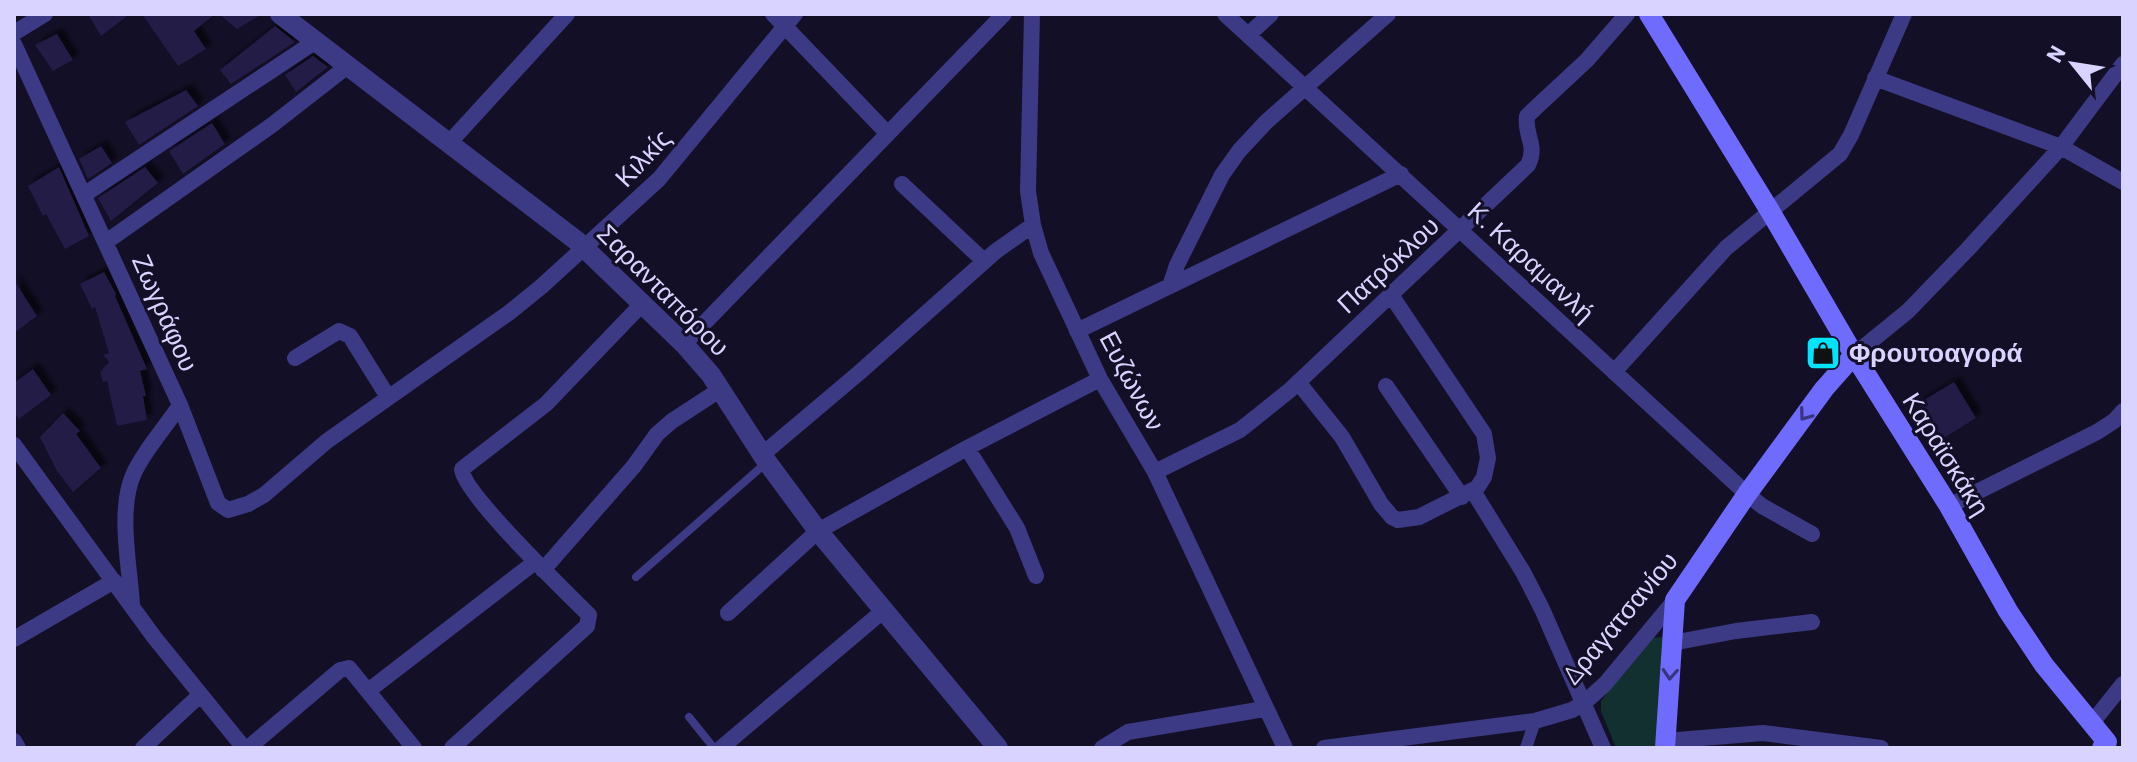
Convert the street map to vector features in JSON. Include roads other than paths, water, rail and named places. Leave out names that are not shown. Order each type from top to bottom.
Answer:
[{"type":"main road","name":"Καραϊσκάκη","points":[[1649,14],[1854,355],[1949,506],[2008,611],[2044,665],[2108,746]]},
{"type":"main road","name":"Δραγατσανίου","points":[[1675,600],[1747,494],[1824,389],[1854,355]]},
{"type":"main road","points":[[1665,745],[1675,600]]},
{"type":"street","points":[[14,33],[45,14]]},
{"type":"street","name":"Σαρανταπόρου","points":[[280,14],[585,248],[684,344],[706,368],[818,531],[998,748]]},
{"type":"street","points":[[684,344],[1004,14]]},
{"type":"street","name":"Ευζώνων","points":[[1032,14],[1028,191],[1041,253],[1100,379],[1155,472],[1285,748]]},
{"type":"street","name":"Κ. Καραμανλή","points":[[1225,14],[1747,494],[1812,534]]},
{"type":"street","points":[[1248,35],[1271,14]]},
{"type":"street","points":[[1170,286],[1177,265],[1230,163],[1258,129],[1388,14]]},
{"type":"street","name":"Πατρόκλου","points":[[1155,472],[1240,430],[1298,382],[1528,165],[1533,151],[1525,123],[1531,110],[1587,60],[1627,14]]},
{"type":"street","points":[[1614,372],[1717,256],[1840,154],[1904,14]]},
{"type":"street","points":[[449,143],[557,17]]},
{"type":"street","points":[[784,18],[888,134]]},
{"type":"street","name":"Κιλκίς","points":[[180,405],[218,503],[224,509],[248,504],[264,495],[304,459],[510,312],[585,248],[659,179],[784,18]]},
{"type":"street","points":[[85,194],[316,41]]},
{"type":"street","name":"Ζωγράφου","points":[[14,44],[180,405],[138,466],[129,488],[126,529],[132,605]]},
{"type":"street","points":[[1854,355],[1916,302],[2061,147],[2123,64]]},
{"type":"street","points":[[106,242],[272,125],[349,65]]},
{"type":"street","points":[[1875,78],[2061,147],[2123,182]]},
{"type":"street","points":[[1077,331],[1401,174]]},
{"type":"street","points":[[902,184],[984,261]]},
{"type":"street","points":[[765,458],[984,261],[1033,225]]},
{"type":"street","points":[[1298,382],[1342,437],[1381,504],[1392,517],[1410,520],[1468,494],[1480,485],[1486,471],[1486,439],[1391,295]]},
{"type":"street","points":[[452,748],[587,626],[589,615],[539,566],[462,477],[462,469],[546,404],[643,303]]},
{"type":"street","points":[[295,358],[339,331],[345,332],[388,397]]},
{"type":"street","points":[[728,613],[818,531],[1100,379]]},
{"type":"street","points":[[1386,386],[1523,572],[1603,748]]},
{"type":"street","points":[[368,691],[539,566],[634,466],[657,434],[721,389]]},
{"type":"street","points":[[1949,506],[2097,432],[2123,411]]},
{"type":"street","points":[[14,445],[200,695],[246,748],[340,670],[349,668],[414,748]]},
{"type":"street","points":[[967,448],[1017,528],[1036,576]]},
{"type":"street","points":[[14,639],[114,581]]},
{"type":"street","name":"Δραγατσανίου","points":[[1324,748],[1535,721],[1572,710],[1605,684],[1675,600]]},
{"type":"street","points":[[721,748],[883,611]]},
{"type":"street","points":[[1672,643],[1812,622]]},
{"type":"street","points":[[2091,724],[2123,684]]},
{"type":"street","points":[[143,748],[200,695]]},
{"type":"street","points":[[1102,748],[1128,732],[1264,709]]},
{"type":"street","points":[[1526,748],[1535,721]]},
{"type":"street","points":[[1665,745],[1763,733],[1881,748]]},
{"type":"street","points":[[14,741],[18,748]]},
{"type":"lane","points":[[636,577],[765,458]]},
{"type":"lane","points":[[689,717],[714,748]]},
{"type":"place","name":"Φρουτοαγορά","points":[[1823,353]]}]
